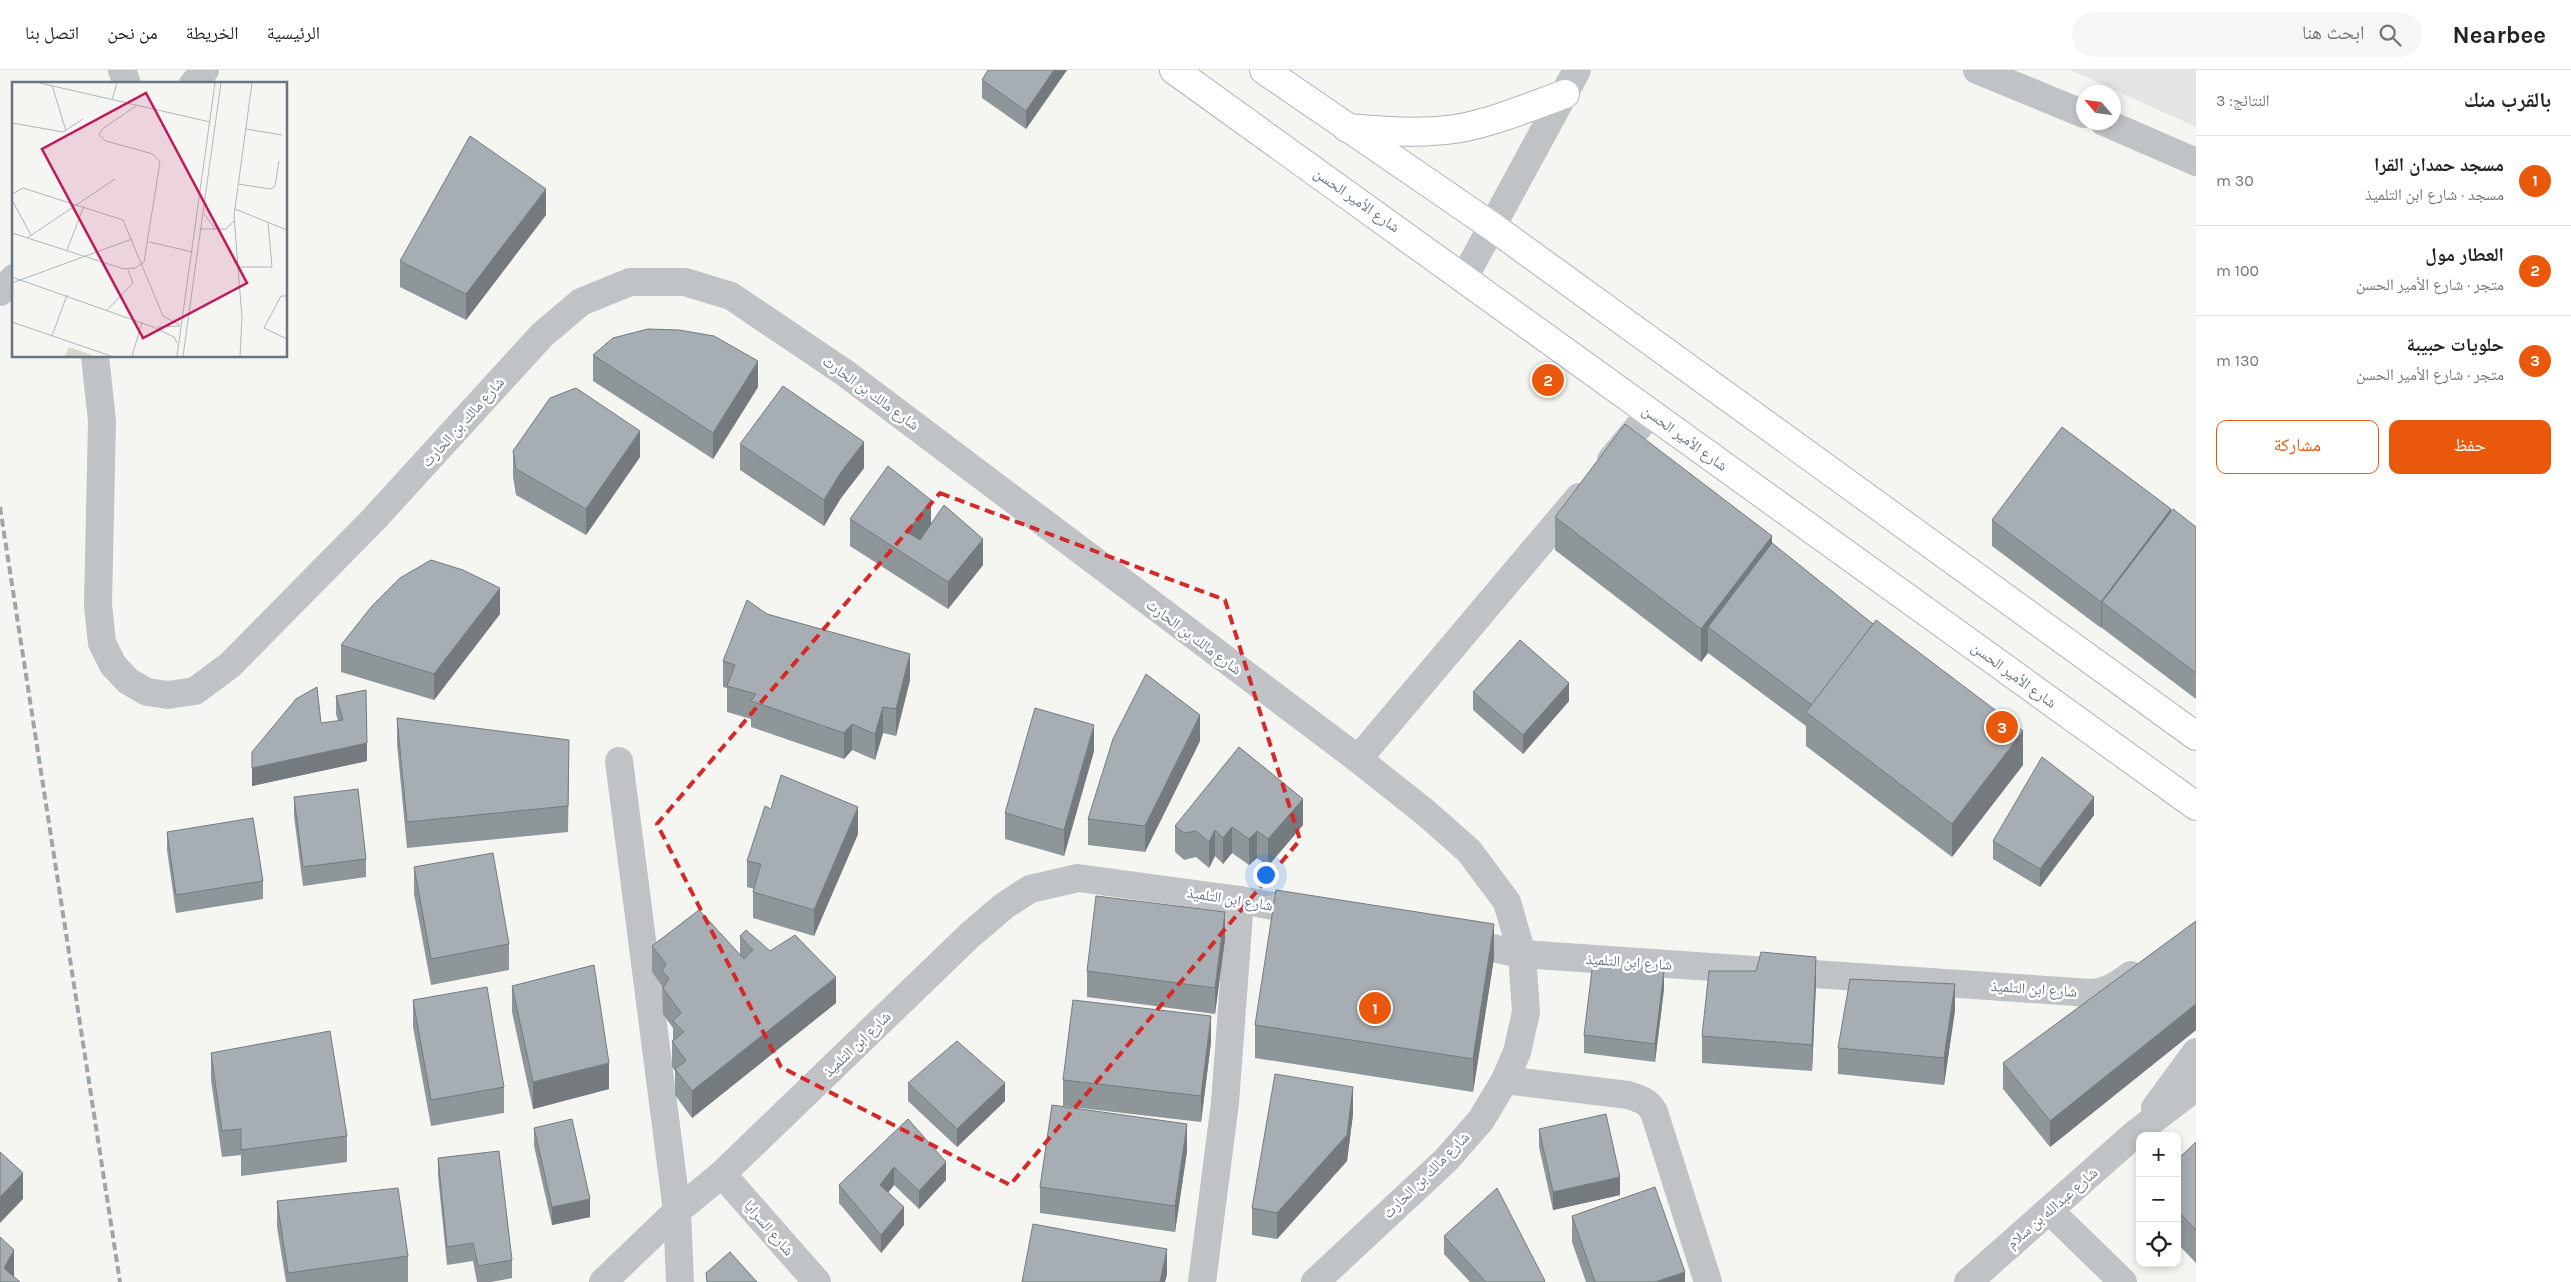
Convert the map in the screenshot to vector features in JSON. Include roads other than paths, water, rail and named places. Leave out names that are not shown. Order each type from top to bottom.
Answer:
[{"type":"highway","name":"شارع الأمير الحسن","points":[[1174,70],[2196,806]]},
{"type":"highway","points":[[1264,70],[1492,227],[2196,736]]},
{"type":"highway","points":[[1346,128],[1391,131],[1455,129],[1491,120],[1565,94]]},
{"type":"street","points":[[122,70],[126,82]]},
{"type":"street","points":[[195,82],[205,70]]},
{"type":"street","points":[[1464,278],[1577,70]]},
{"type":"street","points":[[1977,70],[2013,77],[2076,110]]},
{"type":"street","points":[[2121,129],[2196,162]]},
{"type":"street","points":[[0,292],[12,280]]},
{"type":"street","name":"شارع مالك بن الحارث","points":[[94,358],[102,421],[98,606],[102,643],[113,665],[128,681],[146,692],[168,695],[195,691],[230,665],[374,519],[542,335],[581,302],[630,282],[685,282],[731,296],[845,373],[1358,759],[1426,813],[1469,851],[1507,902],[1522,954],[1526,1012],[1517,1052],[1505,1080],[1481,1120],[1446,1160],[1315,1282]]},
{"type":"street","points":[[1358,759],[1650,413]]},
{"type":"street","points":[[619,761],[677,1211],[680,1282]]},
{"type":"street","name":"شارع ابن التلميذ","points":[[603,1282],[677,1211],[722,1174],[970,935],[1004,906],[1030,889],[1078,878],[1240,900],[1337,918]]},
{"type":"street","points":[[1202,1282],[1225,1103],[1240,900]]},
{"type":"street","name":"شارع ابن التلميذ","points":[[1434,937],[1522,954],[2091,993],[2104,992],[2114,988],[2151,960]]},
{"type":"street","name":"شارع عبدالله بن سلام","points":[[2137,1132],[2196,1052]]},
{"type":"street","points":[[1505,1080],[1628,1095],[1642,1099],[1650,1104],[1708,1282]]},
{"type":"street","name":"شارع عبدالله بن سلام","points":[[2137,1132],[2196,1087]]},
{"type":"street","name":"شارع عبدالله بن سلام","points":[[1968,1282],[2136,1133]]},
{"type":"street","name":"شارع السرايا","points":[[722,1174],[817,1282]]},
{"type":"street","points":[[2049,1210],[2124,1282]]},
{"type":"railway","points":[[0,507],[120,1282]]},
{"type":"place","name":"العطار مول","points":[[1548,380]]},
{"type":"place","name":"حلويات حبيبة","points":[[2002,727]]},
{"type":"place","name":"مسجد حمدان القرا","points":[[1375,1008]]}]
